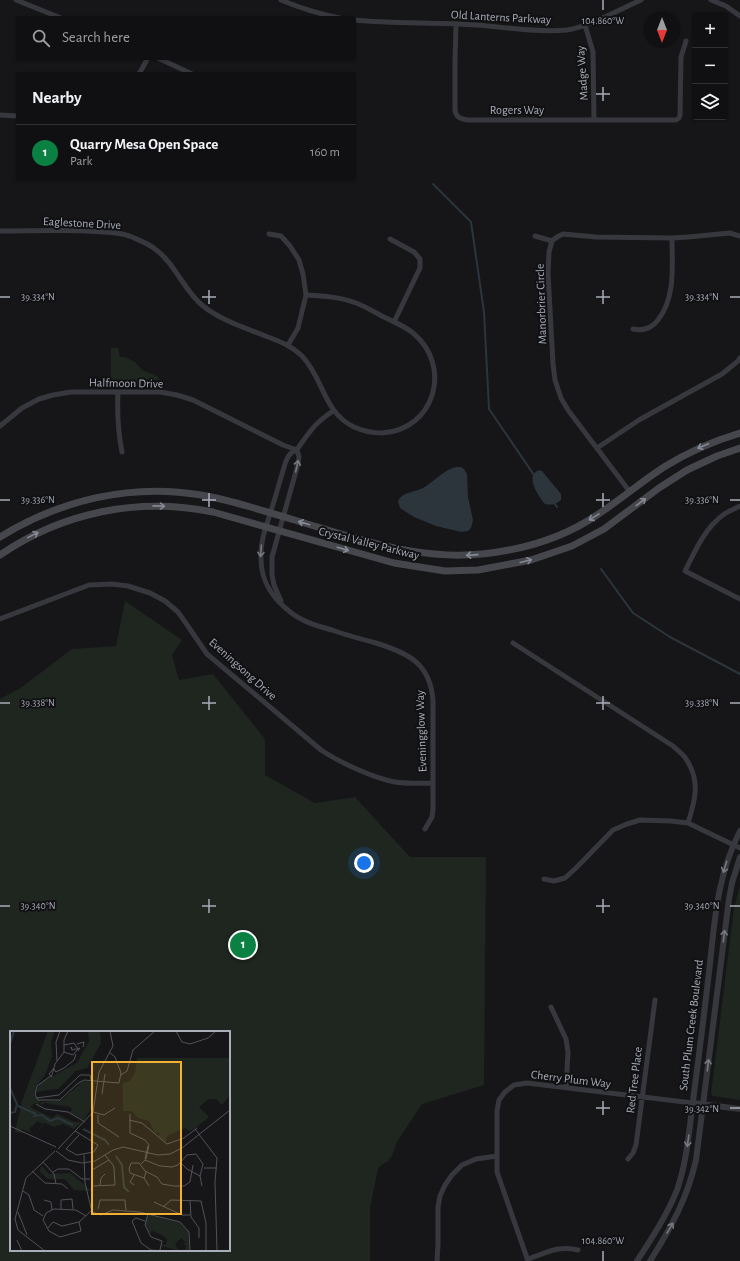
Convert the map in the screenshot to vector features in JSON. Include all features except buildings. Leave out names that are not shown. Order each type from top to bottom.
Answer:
[{"type":"main road","name":"Crystal Valley Parkway","points":[[0,537],[22,524],[58,508],[100,496],[133,492],[171,492],[202,495],[379,545],[414,552],[448,556],[498,552],[527,546],[566,532],[596,516],[680,457],[711,443],[740,433]]},
{"type":"main road","name":"Crystal Valley Parkway","points":[[0,555],[22,540],[62,522],[93,513],[123,508],[156,506],[185,507],[213,512],[377,559],[412,567],[446,571],[478,570],[508,565],[545,556],[572,546],[604,528],[659,488],[687,470],[717,456],[740,448]]},
{"type":"street","points":[[16,0],[56,16]]},
{"type":"street","points":[[281,0],[296,7],[330,16]]},
{"type":"street","name":"Old Lanterns Parkway","points":[[356,20],[456,24],[537,30],[568,30],[586,25],[641,0]]},
{"type":"street","points":[[711,0],[726,6],[740,16]]},
{"type":"street","name":"Rogers Way","points":[[456,24],[454,61],[455,114],[462,119],[472,120],[678,119],[680,115],[681,57],[686,41]]},
{"type":"street","name":"Madge Way","points":[[586,25],[593,52],[594,120]]},
{"type":"street","points":[[140,72],[147,60]]},
{"type":"street","points":[[162,60],[188,72]]},
{"type":"street","points":[[0,116],[16,116]]},
{"type":"street","name":"Eaglestone Drive","points":[[0,231],[61,230],[107,232],[131,236],[155,249],[170,265],[190,293],[207,309],[218,316],[288,345],[302,356],[311,367],[333,411],[347,423],[361,430],[375,433],[390,432],[404,428],[415,421],[424,412],[434,389],[435,375],[433,362],[421,342],[412,333],[394,322],[356,303],[345,299],[328,296],[306,295]]},
{"type":"street","points":[[535,236],[552,242],[563,234],[596,237],[672,238],[730,233],[740,236]]},
{"type":"street","points":[[269,234],[281,236],[290,246],[299,260],[303,274],[306,295],[298,328],[288,345]]},
{"type":"street","points":[[633,329],[645,329],[651,327],[664,312],[668,302],[672,281],[672,238]]},
{"type":"street","points":[[390,240],[414,252],[420,258],[420,268],[394,322]]},
{"type":"street","name":"Manorbrier Circle","points":[[552,242],[549,252],[548,273],[555,380],[561,398],[568,410],[630,492]]},
{"type":"street","points":[[596,448],[639,420],[722,374],[739,360]]},
{"type":"street","name":"Halfmoon Drive","points":[[0,426],[22,408],[46,397],[71,392],[160,392],[177,394],[193,400],[283,445],[297,450]]},
{"type":"street","points":[[118,392],[117,416],[122,452]]},
{"type":"street","name":"Eveningglow Way","points":[[333,411],[321,419],[312,428],[297,450],[291,453],[285,464],[266,527],[261,551],[262,572],[270,592],[283,606],[304,621],[398,650],[411,657],[420,666],[428,678],[432,693],[433,783],[432,817],[425,829]]},
{"type":"street","points":[[283,606],[274,585],[272,565],[273,551],[298,464],[299,457],[297,450]]},
{"type":"street","points":[[740,506],[723,515],[710,528],[700,542],[685,571],[740,599]]},
{"type":"street","name":"Eveningsong Drive","points":[[0,619],[89,585],[112,584],[143,590],[158,597],[178,612],[207,654],[321,750],[341,761],[380,778],[402,782],[433,783]]},
{"type":"street","points":[[513,643],[672,746],[686,759],[693,774],[695,786],[695,799],[688,824]]},
{"type":"street","points":[[544,879],[554,881],[565,878],[613,830],[640,820],[671,821],[688,824],[740,848]]},
{"type":"street","name":"South Plum Creek Boulevard","points":[[637,1261],[663,1219],[677,1190],[686,1158],[718,897],[723,873],[733,845],[740,832]]},
{"type":"street","name":"South Plum Creek Boulevard","points":[[650,1261],[673,1224],[683,1204],[690,1184],[697,1153],[729,899],[740,856]]},
{"type":"street","name":"Red Tree Place","points":[[628,1159],[633,1153],[636,1145],[655,1000]]},
{"type":"street","points":[[551,1007],[566,1039],[568,1052],[566,1088]]},
{"type":"street","name":"Cherry Plum Way","points":[[528,1260],[497,1172],[497,1111],[499,1100],[505,1092],[514,1085],[527,1083],[693,1103]]},
{"type":"street","points":[[693,1103],[740,1109]]},
{"type":"street","points":[[437,1261],[438,1207],[440,1196],[445,1185],[462,1165],[476,1159],[497,1156]]},
{"type":"street","points":[[528,1260],[559,1248],[578,1250]]},
{"type":"shaded area","points":[[111,348],[118,348],[120,357],[125,357],[135,362],[142,370],[157,376],[163,384],[111,385]]},
{"type":"shaded area","points":[[456,467],[461,467],[467,474],[468,497],[473,520],[471,528],[468,531],[461,532],[436,526],[414,517],[400,508],[398,501],[402,496],[423,488],[443,473]]},
{"type":"shaded area","points":[[539,470],[542,471],[561,494],[561,500],[557,503],[545,504],[539,497],[534,487],[533,477]]},
{"type":"shaded area","points":[[125,601],[182,640],[172,655],[179,680],[213,674],[265,739],[265,775],[315,803],[355,797],[410,857],[486,857],[484,1085],[422,1104],[397,1142],[392,1156],[378,1169],[370,1208],[370,1261],[0,1261],[0,699],[19,689],[72,649],[116,646]]},
{"type":"shaded area","points":[[740,886],[740,1100],[713,1096],[711,1094],[734,908]]},
{"type":"waterway","points":[[433,184],[471,222],[484,312],[489,409],[534,475]]},
{"type":"waterway","points":[[554,503],[557,507]]},
{"type":"waterway","points":[[601,569],[633,613],[670,637],[740,674]]},
{"type":"place","name":"Quarry Mesa Open Space","points":[[243,945]]}]
